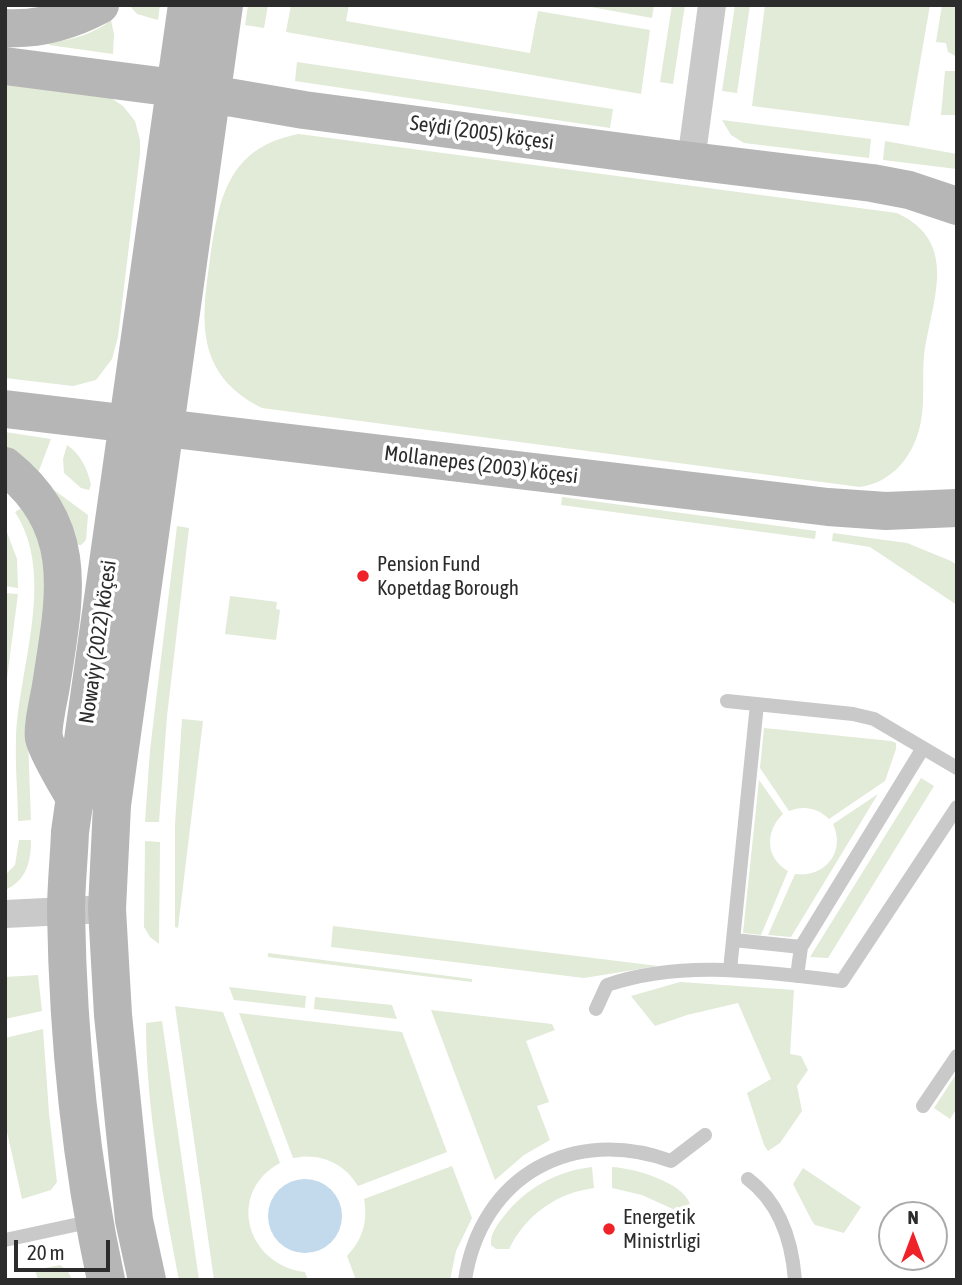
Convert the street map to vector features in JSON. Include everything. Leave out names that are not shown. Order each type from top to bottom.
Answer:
[{"type":"main road","points":[[5,28],[40,27],[63,22],[100,5]]},
{"type":"main road","name":"Nowaýy (2022) köçesi","points":[[147,1280],[134,1220],[123,1128],[107,909],[111,805],[166,428],[193,90],[187,5]]},
{"type":"main road","name":"Nowaýy (2022) köçesi","points":[[106,1280],[93,1222],[81,1132],[66,911],[71,832],[128,424],[193,90],[224,5]]},
{"type":"main road","name":"Seýdi (2005) köçesi","points":[[5,66],[193,90],[269,105],[691,162],[872,183],[909,190],[957,206]]},
{"type":"main road","name":"Mollanepes (2003) köçesi","points":[[5,410],[828,507],[886,511],[957,508]]},
{"type":"main road","points":[[5,466],[39,498],[50,518],[60,548],[63,572],[61,620],[44,737],[76,800]]},
{"type":"street","points":[[691,162],[712,5]]},
{"type":"street","points":[[5,914],[107,909]]},
{"type":"lane","points":[[727,701],[874,719],[957,768]]},
{"type":"lane","points":[[730,970],[757,704]]},
{"type":"lane","points":[[797,976],[801,947],[923,748]]},
{"type":"lane","points":[[597,1009],[607,985],[657,973],[730,970],[842,981],[957,807]]},
{"type":"lane","points":[[734,940],[801,947]]},
{"type":"lane","points":[[923,1106],[957,1056]]},
{"type":"lane","points":[[465,1280],[473,1244],[492,1209],[512,1186],[536,1168],[573,1153],[593,1149],[633,1150],[671,1161],[705,1135]]},
{"type":"lane","points":[[748,1179],[763,1191],[787,1233],[795,1280]]},
{"type":"lane","points":[[5,1240],[93,1222]]},
{"type":"green space","points":[[129,5],[160,5],[158,20],[137,14]]},
{"type":"green space","points":[[248,5],[268,5],[264,28],[245,25]]},
{"type":"green space","points":[[291,5],[349,5],[346,21],[530,53],[538,11],[650,30],[641,94],[286,32]]},
{"type":"green space","points":[[580,5],[654,5],[652,18]]},
{"type":"green space","points":[[672,5],[685,5],[673,84],[660,82]]},
{"type":"green space","points":[[735,5],[750,5],[737,93],[722,91]]},
{"type":"green space","points":[[765,5],[930,5],[909,126],[752,106]]},
{"type":"green space","points":[[942,5],[957,5],[957,57],[948,52],[946,43],[936,42]]},
{"type":"green space","points":[[111,20],[114,34],[113,54],[49,45],[90,33]]},
{"type":"green space","points":[[297,62],[613,109],[610,128],[295,81]]},
{"type":"green space","points":[[945,71],[957,71],[957,115],[941,115]]},
{"type":"green space","points":[[5,84],[108,96],[123,106],[135,121],[140,154],[118,337],[112,359],[96,380],[73,386],[5,378]]},
{"type":"green space","points":[[722,120],[871,139],[869,158],[744,143],[731,135]]},
{"type":"green space","points":[[299,134],[897,213],[917,226],[929,241],[936,258],[935,296],[924,356],[922,413],[914,445],[893,473],[860,487],[262,408],[240,394],[224,379],[214,363],[205,325],[210,259],[223,196],[231,178],[256,150]]},
{"type":"green space","points":[[885,141],[957,154],[957,169],[883,160]]},
{"type":"green space","points":[[5,432],[51,439],[38,473],[5,447]]},
{"type":"green space","points":[[67,445],[80,457],[86,468],[91,485],[89,490],[81,488],[64,473],[63,459]]},
{"type":"green space","points":[[52,491],[88,515],[86,540],[81,545],[78,545]]},
{"type":"green space","points":[[562,497],[816,531],[815,539],[561,505]]},
{"type":"green space","points":[[25,506],[34,519],[48,575],[28,739],[31,820],[18,821],[16,740],[34,594],[33,565],[27,538],[15,512]]},
{"type":"green space","points":[[177,526],[189,528],[167,716],[159,822],[145,822],[150,750]]},
{"type":"green space","points":[[5,527],[17,559],[18,588],[5,586]]},
{"type":"green space","points":[[833,533],[907,543],[951,561],[957,565],[957,605],[870,547],[832,541]]},
{"type":"green space","points":[[5,593],[18,594],[6,686],[5,686]]},
{"type":"green space","points":[[230,596],[277,602],[276,609],[280,610],[276,640],[225,634]]},
{"type":"green space","points":[[182,719],[203,721],[178,928],[175,927],[175,824]]},
{"type":"green space","points":[[764,728],[891,741],[896,743],[896,749],[885,781],[829,819],[810,809],[789,811],[760,768]]},
{"type":"green space","points":[[921,778],[934,786],[828,958],[810,957]]},
{"type":"green space","points":[[759,780],[783,814],[773,828],[770,844],[775,859],[788,871],[761,935],[743,933]]},
{"type":"green space","points":[[878,794],[791,937],[768,935],[795,874],[815,872],[824,867],[835,853],[837,844],[833,824]]},
{"type":"green space","points":[[19,840],[31,840],[29,863],[23,876],[5,890],[5,875],[15,865]]},
{"type":"green space","points":[[145,841],[160,842],[159,944],[150,937],[144,927]]},
{"type":"green space","points":[[333,926],[658,966],[584,978],[331,947]]},
{"type":"green space","points":[[268,953],[472,979],[472,982],[268,957]]},
{"type":"green space","points":[[38,975],[42,1011],[5,1019],[5,977]]},
{"type":"green space","points":[[680,982],[794,990],[790,1054],[801,1056],[808,1070],[797,1086],[802,1111],[780,1143],[768,1151],[747,1093],[771,1079],[738,1003],[655,1026],[631,996]]},
{"type":"green space","points":[[229,987],[306,996],[305,1008],[234,1000]]},
{"type":"green space","points":[[315,997],[392,1005],[397,1019],[314,1009]]},
{"type":"green space","points":[[175,1006],[223,1012],[280,1163],[263,1176],[253,1191],[249,1208],[250,1226],[257,1242],[269,1256],[285,1266],[305,1272],[308,1280],[214,1280]]},
{"type":"green space","points":[[431,1010],[552,1024],[555,1030],[526,1041],[549,1102],[537,1106],[550,1140],[524,1155],[495,1180]]},
{"type":"green space","points":[[239,1013],[402,1032],[447,1152],[358,1186],[346,1171],[330,1161],[312,1157],[293,1158]]},
{"type":"green space","points":[[162,1021],[199,1280],[179,1280],[156,1152],[146,1023]]},
{"type":"green space","points":[[43,1029],[57,1182],[51,1190],[22,1199],[5,1123],[5,1038]]},
{"type":"green space","points":[[957,1073],[957,1108],[950,1119],[934,1108]]},
{"type":"green space","points":[[452,1166],[472,1218],[456,1251],[450,1280],[356,1280],[347,1256],[363,1229],[364,1199]]},
{"type":"green space","points":[[592,1167],[594,1188],[567,1195],[544,1208],[524,1226],[509,1249],[496,1249],[491,1245],[492,1237],[504,1216],[532,1189],[567,1172]]},
{"type":"green space","points":[[612,1167],[644,1173],[668,1183],[686,1196],[690,1204],[675,1210],[642,1195],[612,1188]]},
{"type":"green space","points":[[803,1168],[861,1207],[844,1233],[815,1225],[812,1221],[793,1184]]},
{"type":"green space","points":[[60,1265],[68,1271],[72,1280],[38,1280],[35,1270]]},
{"type":"water","points":[[305,1179],[326,1185],[336,1195],[342,1216],[336,1237],[326,1247],[305,1253],[284,1247],[274,1237],[268,1216],[274,1195],[284,1185]]},
{"type":"place","name":"Pension Fund Kopetdag Borough","points":[[363,576]]},
{"type":"place","name":"Energetik Ministrligi","points":[[609,1229]]}]
